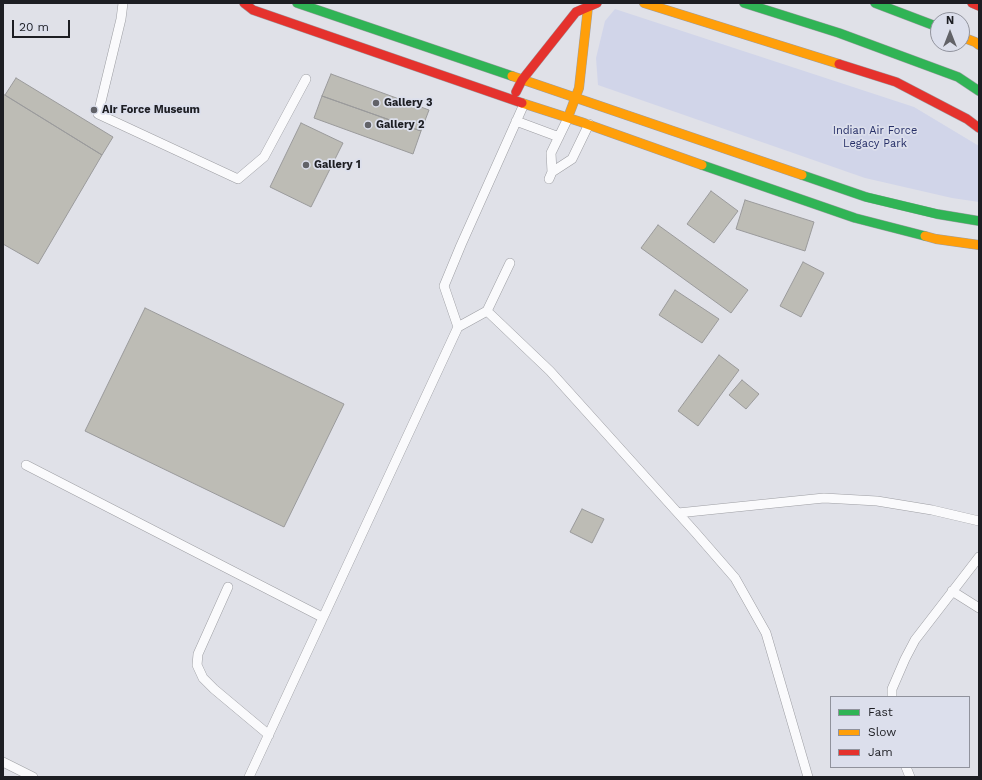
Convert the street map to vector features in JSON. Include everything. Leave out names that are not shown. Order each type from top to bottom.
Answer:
[{"type":"street","points":[[244,3],[253,10],[513,100],[529,94],[575,98],[593,115],[855,218],[936,239],[979,245]]},
{"type":"street","points":[[297,3],[522,80],[529,94],[568,118],[593,115],[866,197],[937,214],[979,222]]},
{"type":"street","points":[[513,100],[522,80],[576,12],[597,3]]},
{"type":"street","points":[[644,3],[896,82],[967,119],[979,128]]},
{"type":"street","points":[[744,3],[839,33],[958,77],[979,91]]},
{"type":"street","points":[[876,3],[930,24]]},
{"type":"street","points":[[972,3],[979,6]]},
{"type":"street","points":[[568,118],[579,88],[588,7]]},
{"type":"street","points":[[970,40],[979,45]]},
{"type":"lane","points":[[123,3],[121,19],[98,114],[238,179],[264,157],[306,79]]},
{"type":"lane","points":[[458,328],[444,286],[529,94]]},
{"type":"lane","points":[[568,118],[551,153],[551,176],[572,159],[593,115]]},
{"type":"lane","points":[[516,121],[559,137]]},
{"type":"lane","points":[[249,777],[322,617],[458,328],[487,311],[510,263]]},
{"type":"lane","points":[[487,311],[550,371],[735,578],[766,633],[808,777]]},
{"type":"lane","points":[[26,465],[322,617]]},
{"type":"lane","points":[[678,513],[824,498],[877,502],[932,510],[979,521]]},
{"type":"lane","points":[[892,696],[892,689],[904,659],[915,640],[979,558]]},
{"type":"lane","points":[[228,587],[198,654],[197,665],[203,678],[214,689],[269,735]]},
{"type":"lane","points":[[952,591],[979,608]]},
{"type":"lane","points":[[3,762],[33,777]]},
{"type":"green space","name":"Indian Air Force Legacy Park","points":[[615,9],[914,107],[979,146],[979,202],[952,198],[865,178],[598,85],[596,58],[605,21]]},
{"type":"building","name":"Gallery 3","points":[[331,74],[429,110],[421,131],[322,96]]},
{"type":"building","points":[[16,78],[113,137],[102,155],[5,95]]},
{"type":"building","points":[[3,94],[102,155],[38,264],[3,244]]},
{"type":"building","name":"Gallery 2","points":[[322,96],[421,131],[413,154],[314,118]]},
{"type":"building","name":"Gallery 1","points":[[301,123],[343,143],[311,207],[270,187]]},
{"type":"building","points":[[711,191],[738,211],[714,243],[687,224]]},
{"type":"building","points":[[745,200],[814,222],[805,251],[736,229]]},
{"type":"building","points":[[658,225],[748,290],[731,313],[641,248]]},
{"type":"building","points":[[803,262],[824,273],[801,317],[780,306]]},
{"type":"building","points":[[675,290],[719,319],[702,343],[659,315]]},
{"type":"building","points":[[145,308],[344,404],[284,527],[85,431]]},
{"type":"building","points":[[719,355],[739,370],[698,426],[678,411]]},
{"type":"building","points":[[742,380],[759,394],[746,409],[729,395]]},
{"type":"building","points":[[582,509],[604,519],[592,543],[570,532]]},
{"type":"traffic: fast","points":[[297,3],[512,76]]},
{"type":"traffic: fast","points":[[744,3],[839,33],[958,77],[979,91]]},
{"type":"traffic: fast","points":[[875,3],[930,24]]},
{"type":"traffic: fast","points":[[702,165],[855,218],[925,236]]},
{"type":"traffic: fast","points":[[802,175],[866,197],[937,214],[979,221]]},
{"type":"traffic: slow","points":[[644,3],[839,64]]},
{"type":"traffic: slow","points":[[570,112],[579,88],[588,7]]},
{"type":"traffic: slow","points":[[970,40],[979,45]]},
{"type":"traffic: slow","points":[[512,76],[802,175]]},
{"type":"traffic: slow","points":[[522,103],[581,122],[702,165]]},
{"type":"traffic: slow","points":[[925,236],[979,245]]},
{"type":"traffic: jam","points":[[244,3],[253,10],[522,103]]},
{"type":"traffic: jam","points":[[516,92],[522,80],[576,12],[597,3]]},
{"type":"traffic: jam","points":[[972,3],[979,6]]},
{"type":"traffic: jam","points":[[839,64],[896,82],[967,119],[979,128]]},
{"type":"place","name":"Gallery 3","points":[[376,103]]},
{"type":"place","name":"Air Force Museum","points":[[94,110]]},
{"type":"place","name":"Gallery 2","points":[[368,125]]},
{"type":"place","name":"Gallery 1","points":[[306,165]]}]
